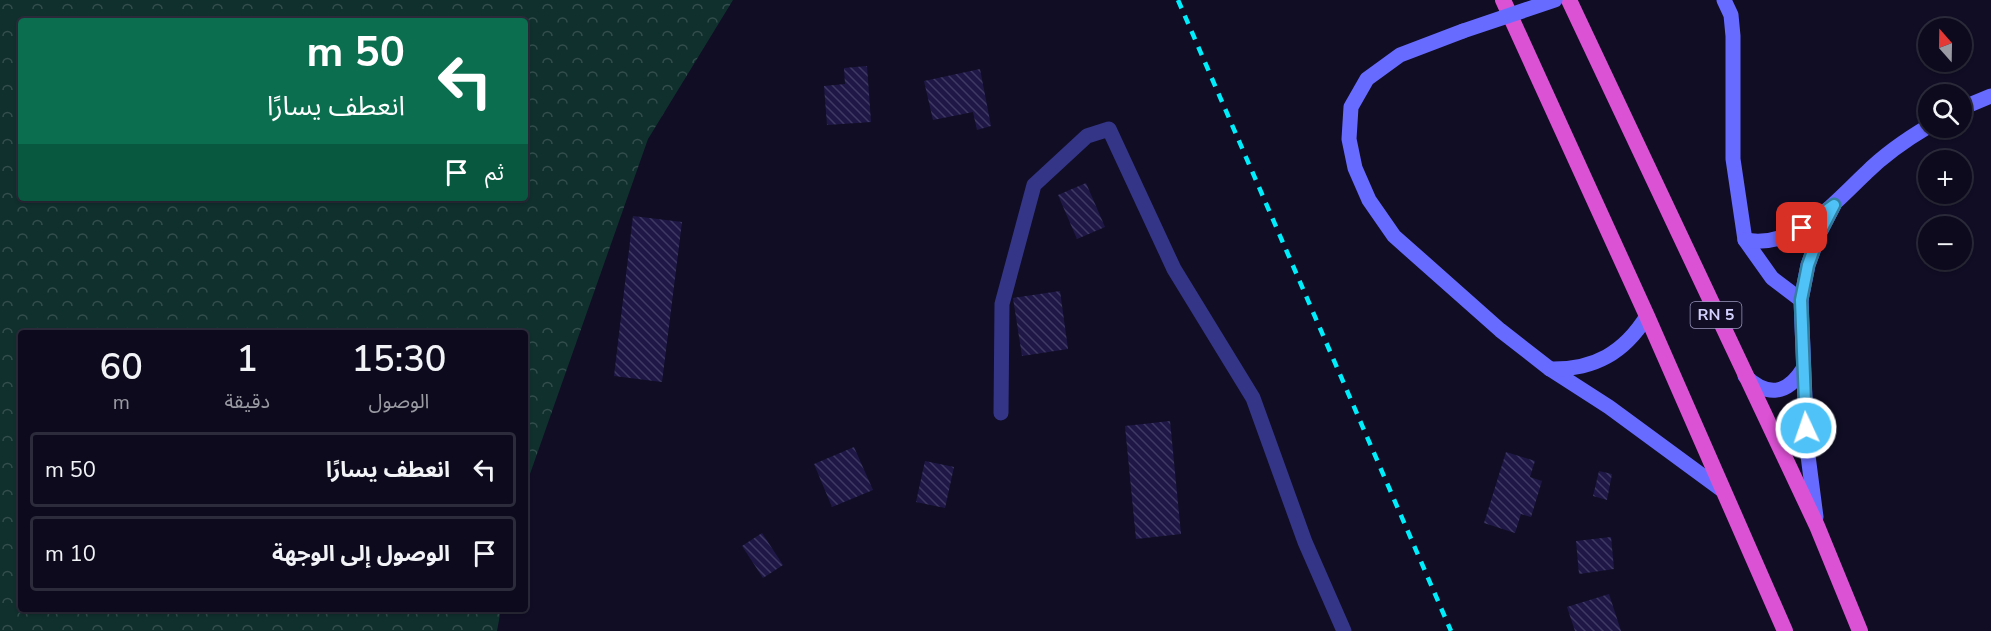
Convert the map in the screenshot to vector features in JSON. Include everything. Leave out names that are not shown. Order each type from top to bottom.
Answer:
[{"type":"highway","points":[[1503,0],[1647,316],[1785,631]]},
{"type":"highway","name":"RN 5","points":[[1569,0],[1744,376],[1817,526],[1860,631]]},
{"type":"main road","points":[[1555,0],[1400,55],[1367,79],[1351,107],[1348,139],[1355,168],[1369,200],[1394,236],[1550,369],[1609,407],[1722,490]]},
{"type":"main road","points":[[1724,0],[1731,15],[1733,36],[1733,159],[1745,240],[1772,278],[1801,300]]},
{"type":"main road","points":[[1972,104],[1991,96]]},
{"type":"main road","points":[[1745,240],[1765,242],[1802,228],[1834,205],[1867,171],[1918,134]]},
{"type":"main road","points":[[1817,526],[1807,448],[1801,300],[1808,265],[1820,232],[1834,205]]},
{"type":"main road","points":[[1550,369],[1589,366],[1607,358],[1630,340],[1647,316]]},
{"type":"main road","points":[[1744,376],[1755,386],[1769,390],[1783,389],[1796,381],[1803,369]]},
{"type":"street","points":[[1001,413],[1002,304],[1034,185],[1087,136],[1109,129],[1174,268],[1253,398],[1305,542],[1344,631]]},
{"type":"green space","points":[[0,0],[733,0],[648,139],[528,479],[528,330],[18,330],[18,612],[500,612],[497,631],[0,631]]},
{"type":"building","points":[[867,66],[871,122],[827,125],[824,86],[845,84],[844,68]]},
{"type":"building","points":[[980,69],[991,126],[977,130],[973,112],[933,120],[924,81]]},
{"type":"building","points":[[1086,183],[1105,227],[1077,239],[1058,195]]},
{"type":"building","points":[[633,216],[682,222],[662,382],[614,376]]},
{"type":"building","points":[[1060,291],[1068,349],[1022,356],[1013,298]]},
{"type":"building","points":[[1170,421],[1181,534],[1136,539],[1125,426]]},
{"type":"building","points":[[854,447],[873,490],[832,507],[814,464]]},
{"type":"building","points":[[1506,452],[1535,461],[1530,477],[1542,481],[1531,517],[1521,514],[1515,533],[1484,523]]},
{"type":"building","points":[[925,461],[954,467],[945,508],[916,502]]},
{"type":"building","points":[[1599,471],[1612,474],[1607,500],[1593,496]]},
{"type":"building","points":[[762,533],[783,565],[763,578],[742,546]]},
{"type":"building","points":[[1611,537],[1614,569],[1579,574],[1576,541]]},
{"type":"building","points":[[1609,594],[1621,631],[1575,631],[1567,607]]},
{"type":"railway","points":[[1178,0],[1451,631]]},
{"type":"route","points":[[1802,228],[1834,205],[1820,232],[1808,265],[1801,300],[1806,428]]}]
